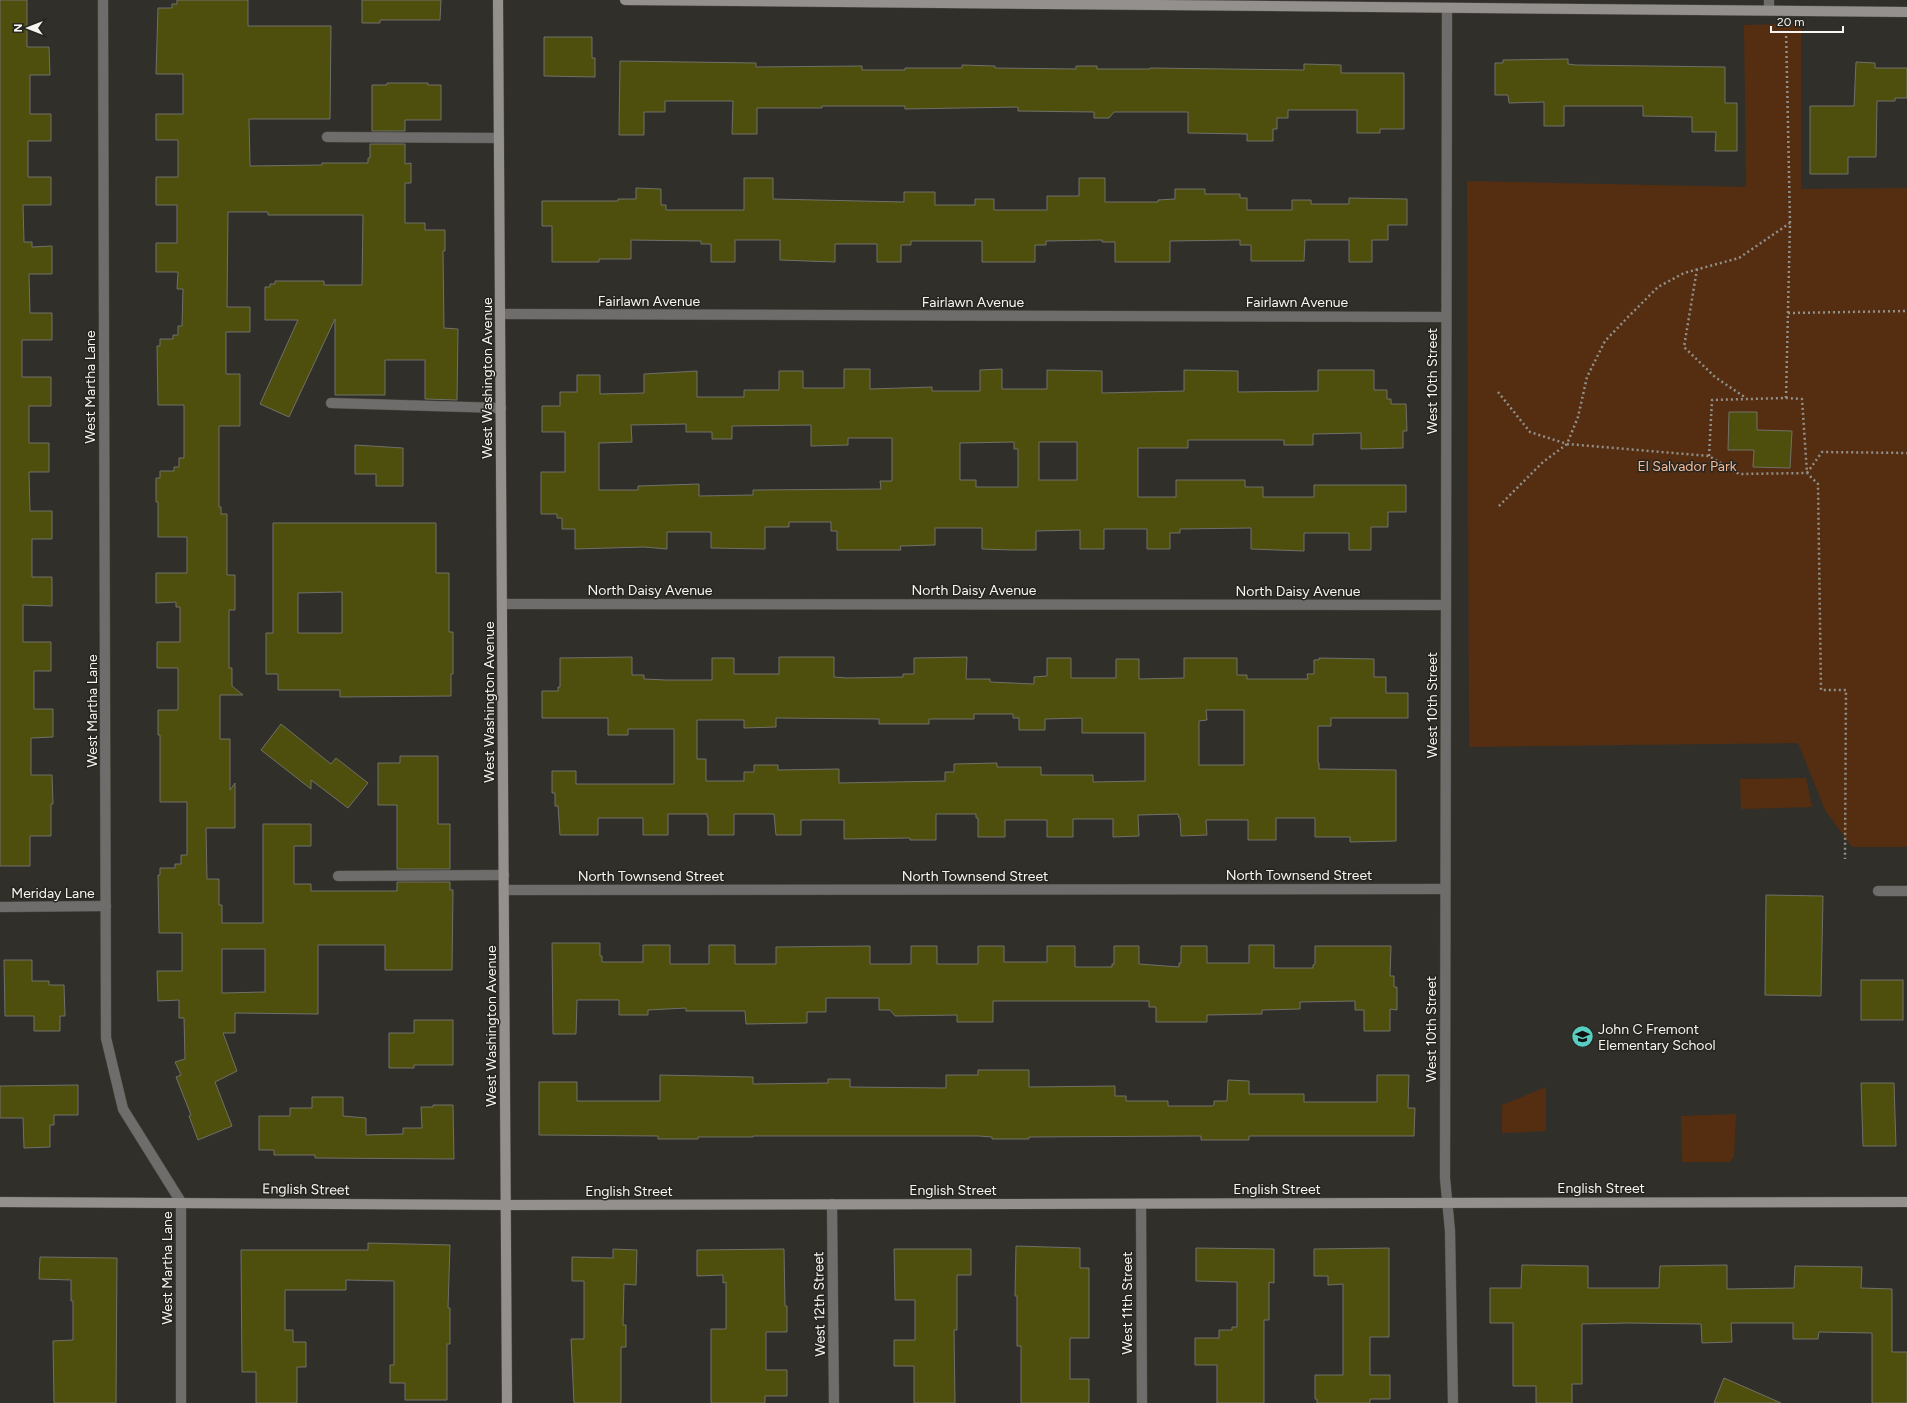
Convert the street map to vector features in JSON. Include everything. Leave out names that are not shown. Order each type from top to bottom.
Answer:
[{"type":"street","name":"West Martha Lane","points":[[103,0],[106,1038],[124,1110],[180,1202],[182,1403]]},
{"type":"street","name":"West Washington Avenue","points":[[498,0],[507,1403]]},
{"type":"street","points":[[625,0],[1142,2],[1447,8],[1769,5],[1907,12]]},
{"type":"street","name":"West 10th Street","points":[[1447,8],[1445,1178],[1450,1231],[1453,1403]]},
{"type":"street","points":[[327,137],[499,138]]},
{"type":"street","name":"Fairlawn Avenue","points":[[500,314],[1446,317]]},
{"type":"street","points":[[332,403],[501,408]]},
{"type":"street","name":"North Daisy Avenue","points":[[502,604],[1446,605]]},
{"type":"street","points":[[338,876],[504,875]]},
{"type":"street","name":"North Townsend Street","points":[[504,890],[1445,889]]},
{"type":"street","points":[[1878,891],[1907,891]]},
{"type":"street","name":"Meriday Lane","points":[[0,907],[106,906]]},
{"type":"street","name":"English Street","points":[[0,1202],[506,1205],[1907,1202]]},
{"type":"street","name":"West 12th Street","points":[[832,1204],[834,1403]]},
{"type":"street","name":"West 11th Street","points":[[1141,1204],[1142,1403]]},
{"type":"path","points":[[1786,24],[1790,223],[1786,398]]},
{"type":"path","points":[[1499,506],[1543,462],[1567,444],[1578,418],[1587,377],[1605,341],[1658,287],[1684,273],[1739,258],[1790,223]]},
{"type":"path","points":[[1697,269],[1684,347],[1715,377],[1746,399]]},
{"type":"path","points":[[1788,313],[1907,311]]},
{"type":"path","points":[[1498,392],[1530,432],[1567,444],[1709,456],[1739,474],[1807,474],[1818,484],[1821,690],[1846,690],[1845,859]]},
{"type":"path","points":[[1709,456],[1712,400],[1802,399],[1807,474]]},
{"type":"path","points":[[1807,474],[1822,452],[1907,453]]},
{"type":"green space","name":"El Salvador Park","points":[[1801,24],[1801,189],[1907,188],[1907,847],[1852,847],[1825,810],[1798,743],[1469,747],[1467,181],[1746,187],[1744,25]]},
{"type":"green space","points":[[1806,778],[1812,807],[1741,809],[1740,779]]},
{"type":"green space","points":[[1546,1087],[1546,1131],[1502,1133],[1502,1105]]},
{"type":"green space","points":[[1736,1114],[1734,1157],[1729,1162],[1682,1162],[1681,1116]]},
{"type":"building","points":[[0,0],[27,0],[27,47],[49,47],[50,75],[30,75],[30,114],[51,114],[51,141],[28,141],[28,177],[51,177],[51,205],[23,205],[24,242],[32,242],[32,247],[52,246],[52,274],[29,274],[30,313],[52,313],[52,340],[22,340],[22,377],[51,377],[51,406],[29,406],[29,443],[49,443],[49,472],[29,472],[30,511],[52,511],[52,539],[32,539],[32,577],[52,577],[52,606],[23,605],[23,642],[51,642],[51,671],[34,671],[34,709],[53,709],[53,737],[31,738],[31,775],[52,775],[53,804],[51,804],[51,836],[30,836],[30,866],[0,866]]},
{"type":"building","points":[[177,0],[248,0],[248,26],[331,26],[330,119],[249,119],[250,166],[368,163],[368,158],[370,158],[370,144],[405,144],[405,164],[411,163],[411,183],[405,183],[405,223],[425,223],[425,230],[445,230],[445,251],[443,251],[444,328],[458,329],[457,400],[425,399],[425,360],[385,360],[385,395],[335,395],[335,319],[289,417],[260,404],[298,320],[265,320],[265,287],[270,287],[270,284],[275,284],[275,281],[324,281],[324,285],[362,285],[363,215],[268,215],[268,212],[228,212],[227,307],[250,307],[250,332],[226,332],[226,374],[240,374],[240,426],[219,426],[219,507],[221,507],[221,514],[227,514],[227,575],[235,575],[235,610],[229,610],[229,668],[232,668],[232,686],[243,695],[220,695],[220,739],[230,739],[230,790],[235,783],[235,828],[206,828],[207,879],[219,879],[219,905],[222,905],[222,923],[263,923],[263,824],[311,824],[311,846],[294,846],[294,884],[311,884],[311,891],[397,891],[397,882],[450,882],[450,890],[453,890],[452,970],[385,970],[385,945],[318,945],[318,1014],[235,1013],[235,1033],[223,1033],[237,1071],[215,1082],[232,1126],[198,1140],[189,1116],[191,1115],[176,1077],[181,1075],[175,1062],[185,1059],[184,1018],[179,1018],[179,1000],[158,1001],[157,971],[182,971],[182,933],[159,933],[158,875],[160,875],[160,868],[175,868],[175,864],[181,864],[181,855],[187,855],[187,802],[160,802],[160,735],[158,735],[158,710],[178,710],[178,668],[157,668],[157,642],[180,642],[180,607],[176,607],[176,602],[156,603],[156,573],[187,573],[187,537],[158,537],[158,502],[156,502],[156,478],[160,478],[160,471],[174,471],[174,467],[179,467],[179,458],[184,458],[184,405],[158,405],[157,346],[160,346],[160,339],[173,339],[173,335],[178,335],[178,326],[182,326],[183,289],[177,289],[178,272],[156,272],[156,243],[177,243],[177,205],[156,205],[156,177],[178,177],[178,140],[156,140],[156,114],[183,114],[183,74],[156,74],[158,8],[172,8],[172,4],[177,4]],"holes":[[[222,949],[265,949],[265,992],[222,993]]]},
{"type":"building","points":[[362,0],[441,0],[440,20],[380,20],[380,23],[362,23]]},
{"type":"building","points":[[544,37],[592,37],[592,58],[595,58],[595,77],[544,76]]},
{"type":"building","points":[[1568,59],[1568,64],[1576,65],[1725,67],[1725,103],[1737,103],[1737,151],[1715,151],[1716,132],[1692,132],[1692,117],[1643,116],[1643,106],[1564,106],[1564,126],[1544,126],[1544,102],[1509,103],[1508,95],[1495,95],[1495,63],[1503,63],[1503,60]]},
{"type":"building","points":[[620,61],[756,63],[756,67],[862,66],[862,70],[962,68],[962,65],[995,66],[995,68],[1076,69],[1076,66],[1097,66],[1097,69],[1150,68],[1304,70],[1304,64],[1341,65],[1341,73],[1404,73],[1404,129],[1380,129],[1380,133],[1357,133],[1357,110],[1288,110],[1288,118],[1277,118],[1277,129],[1273,129],[1273,141],[1247,141],[1247,134],[1188,133],[1188,112],[1114,112],[1109,118],[1094,118],[1094,112],[1018,111],[1018,107],[905,109],[905,106],[822,106],[822,108],[757,108],[757,134],[732,134],[733,101],[665,101],[665,112],[644,112],[644,135],[619,135]]},
{"type":"building","points":[[1856,62],[1875,63],[1875,68],[1907,68],[1907,98],[1895,98],[1895,101],[1877,101],[1876,157],[1848,157],[1848,174],[1810,174],[1810,106],[1854,106]]},
{"type":"building","points":[[387,83],[428,83],[428,85],[441,85],[441,120],[405,120],[405,131],[372,131],[372,85],[387,85]]},
{"type":"building","points":[[744,178],[773,178],[773,199],[904,202],[904,192],[935,192],[935,205],[975,205],[975,199],[994,199],[994,210],[1047,210],[1047,196],[1079,196],[1079,178],[1105,178],[1105,202],[1158,202],[1158,200],[1175,199],[1175,189],[1205,189],[1205,194],[1240,194],[1240,198],[1247,198],[1247,210],[1292,210],[1292,200],[1311,200],[1311,204],[1349,204],[1349,198],[1407,199],[1407,225],[1388,225],[1388,240],[1372,240],[1372,262],[1349,262],[1349,240],[1305,240],[1304,261],[1251,261],[1251,245],[1240,245],[1240,240],[1170,241],[1170,262],[1115,262],[1115,242],[1102,242],[1102,240],[1046,241],[1046,245],[1035,245],[1035,262],[982,262],[982,241],[911,241],[911,245],[901,245],[901,262],[877,262],[877,244],[835,244],[835,262],[780,260],[780,240],[735,240],[735,262],[711,262],[711,244],[701,244],[701,241],[631,240],[631,259],[599,259],[599,262],[552,262],[552,226],[542,226],[542,201],[618,201],[618,199],[636,199],[636,188],[661,189],[661,205],[666,205],[666,210],[744,210]]},
{"type":"building","points":[[844,369],[870,369],[870,389],[932,387],[932,391],[980,391],[980,370],[1002,369],[1002,389],[1047,389],[1047,370],[1102,371],[1102,393],[1184,391],[1184,370],[1238,371],[1238,392],[1318,391],[1318,370],[1374,370],[1374,390],[1387,390],[1387,399],[1391,399],[1391,404],[1406,404],[1407,431],[1403,431],[1403,448],[1361,449],[1361,433],[1313,434],[1313,445],[1284,445],[1284,440],[1188,440],[1188,448],[1138,448],[1138,497],[1176,497],[1176,480],[1245,480],[1245,487],[1263,487],[1263,497],[1314,497],[1314,485],[1406,485],[1406,512],[1388,512],[1388,527],[1371,527],[1371,550],[1349,550],[1349,533],[1304,533],[1304,551],[1251,549],[1251,528],[1180,529],[1180,533],[1170,533],[1170,549],[1147,549],[1147,529],[1104,529],[1104,549],[1080,549],[1080,530],[1036,531],[1036,550],[1012,550],[982,549],[982,528],[935,528],[935,545],[900,546],[901,550],[837,550],[837,531],[831,531],[831,522],[789,522],[789,527],[765,527],[765,549],[711,548],[711,532],[667,532],[667,549],[644,547],[575,549],[575,529],[562,529],[562,518],[557,518],[557,514],[541,514],[541,472],[565,472],[565,432],[542,432],[542,406],[560,406],[560,392],[577,392],[577,375],[600,375],[600,394],[644,393],[644,374],[697,371],[697,397],[744,397],[744,390],[779,390],[779,371],[803,371],[803,388],[844,388]],"holes":[[[686,424],[686,432],[712,432],[712,439],[732,439],[732,426],[811,425],[811,446],[848,445],[848,438],[892,438],[892,481],[880,481],[881,489],[753,490],[753,495],[699,496],[699,484],[638,486],[638,490],[599,490],[599,443],[632,442],[631,425]],[[1014,442],[1014,449],[1018,449],[1018,487],[976,487],[976,480],[960,480],[960,443]],[[1039,442],[1077,442],[1077,480],[1039,480]]]},
{"type":"building","points":[[1729,412],[1757,412],[1757,430],[1792,431],[1790,468],[1753,467],[1754,450],[1728,450]]},
{"type":"building","points":[[355,445],[403,448],[403,486],[376,486],[376,474],[355,474]]},
{"type":"building","points":[[273,523],[436,523],[436,573],[449,573],[449,632],[453,632],[453,674],[451,674],[451,696],[340,697],[340,690],[278,690],[278,674],[266,674],[266,633],[273,633]],"holes":[[[342,592],[342,633],[298,633],[298,593]]]},
{"type":"building","points":[[632,657],[632,675],[644,675],[644,679],[712,680],[712,658],[734,658],[734,674],[779,674],[779,657],[834,657],[834,677],[847,678],[903,677],[903,674],[914,674],[914,658],[967,657],[966,679],[990,679],[990,682],[1034,684],[1034,677],[1047,676],[1047,658],[1071,658],[1071,678],[1116,678],[1116,659],[1139,659],[1139,679],[1184,678],[1184,658],[1237,658],[1237,675],[1247,675],[1247,679],[1308,679],[1307,674],[1314,674],[1314,660],[1319,660],[1319,658],[1374,659],[1374,677],[1386,677],[1386,693],[1408,693],[1408,718],[1331,718],[1331,726],[1318,726],[1318,763],[1319,769],[1396,770],[1396,841],[1350,842],[1350,837],[1315,837],[1315,818],[1276,818],[1276,840],[1248,840],[1248,820],[1206,820],[1207,835],[1181,836],[1180,818],[1178,814],[1138,815],[1139,836],[1113,837],[1113,819],[1073,819],[1073,837],[1047,837],[1047,820],[1005,820],[1005,837],[978,837],[978,818],[976,818],[976,814],[936,814],[936,840],[910,840],[910,838],[844,839],[844,820],[801,820],[801,835],[776,835],[774,814],[734,814],[734,835],[708,835],[707,814],[668,814],[668,835],[643,835],[643,818],[598,818],[598,835],[560,835],[558,806],[555,806],[555,793],[552,793],[552,771],[576,771],[576,784],[674,784],[674,729],[628,729],[628,735],[608,735],[608,718],[542,718],[542,691],[558,691],[558,687],[560,687],[560,658]],"holes":[[[1206,710],[1244,710],[1244,765],[1199,765],[1199,721],[1207,720]],[[974,714],[1013,714],[1013,718],[1019,718],[1019,730],[1045,730],[1045,719],[1082,718],[1082,733],[1145,733],[1145,781],[1093,782],[1093,775],[1041,775],[1041,767],[997,767],[997,763],[954,764],[954,772],[945,772],[945,781],[839,783],[839,769],[778,770],[778,765],[754,765],[754,772],[744,772],[744,781],[706,781],[706,759],[697,759],[697,720],[744,720],[744,728],[776,727],[776,718],[879,719],[879,724],[929,724],[929,719],[974,719]]]},
{"type":"building","points":[[281,724],[331,764],[336,758],[368,783],[348,808],[311,780],[311,789],[261,750]]},
{"type":"building","points":[[400,756],[438,756],[438,824],[450,824],[450,869],[397,869],[397,805],[378,805],[378,763],[400,763]]},
{"type":"building","points":[[1766,895],[1823,896],[1821,996],[1765,995]]},
{"type":"building","points":[[552,943],[600,943],[600,956],[602,956],[602,962],[643,962],[643,945],[670,945],[670,964],[709,964],[709,945],[735,945],[735,964],[776,964],[776,947],[870,946],[870,964],[911,964],[911,946],[937,946],[937,964],[978,964],[978,946],[1004,946],[1004,962],[1047,962],[1047,946],[1075,946],[1075,967],[1112,967],[1112,964],[1114,964],[1114,946],[1139,946],[1139,964],[1179,967],[1179,963],[1181,963],[1181,946],[1207,946],[1207,963],[1249,963],[1249,945],[1274,945],[1274,968],[1313,968],[1313,965],[1315,964],[1315,946],[1391,946],[1390,976],[1394,976],[1394,987],[1397,987],[1397,1010],[1390,1009],[1390,1031],[1364,1031],[1364,1010],[1355,1010],[1355,1001],[1300,1002],[1300,1009],[1262,1010],[1262,1014],[1207,1015],[1207,1022],[1156,1022],[1156,1007],[1149,1007],[1149,1001],[993,1001],[993,1022],[957,1022],[957,1015],[895,1016],[890,1010],[879,1010],[879,998],[826,998],[826,1012],[807,1012],[807,1023],[746,1024],[745,1011],[686,1011],[686,1008],[648,1010],[648,1015],[619,1015],[619,1000],[577,1000],[576,1034],[553,1034]]},
{"type":"building","points":[[4,960],[32,960],[32,981],[49,981],[49,985],[64,985],[65,1016],[60,1016],[60,1031],[34,1031],[34,1016],[5,1016]]},
{"type":"building","points":[[1861,980],[1903,980],[1903,1020],[1861,1020]]},
{"type":"building","points":[[414,1020],[453,1020],[453,1065],[414,1065],[414,1068],[389,1068],[389,1033],[414,1033]]},
{"type":"building","points":[[978,1070],[1029,1070],[1029,1087],[1115,1086],[1115,1096],[1126,1096],[1126,1101],[1168,1101],[1168,1106],[1212,1106],[1214,1105],[1214,1101],[1227,1101],[1228,1080],[1249,1081],[1249,1094],[1304,1094],[1304,1102],[1377,1102],[1377,1075],[1409,1075],[1408,1108],[1415,1108],[1414,1136],[1249,1136],[1249,1140],[1201,1140],[1201,1136],[1029,1137],[1029,1139],[992,1139],[992,1137],[979,1136],[753,1136],[698,1137],[698,1139],[658,1139],[658,1136],[539,1135],[539,1082],[577,1082],[577,1101],[660,1101],[660,1075],[753,1077],[753,1084],[828,1083],[828,1079],[850,1079],[850,1087],[946,1088],[946,1075],[978,1075]]},
{"type":"building","points":[[1861,1083],[1894,1083],[1896,1146],[1863,1146]]},
{"type":"building","points":[[78,1085],[78,1115],[54,1115],[54,1125],[50,1125],[50,1147],[24,1148],[23,1118],[0,1118],[0,1086]]},
{"type":"building","points":[[312,1097],[343,1097],[343,1116],[366,1118],[366,1135],[403,1134],[403,1128],[422,1128],[421,1107],[433,1107],[433,1105],[453,1105],[454,1159],[315,1158],[315,1155],[274,1155],[274,1150],[259,1150],[259,1116],[290,1116],[290,1108],[312,1108]]},
{"type":"building","points":[[368,1243],[450,1245],[448,1308],[450,1308],[450,1344],[447,1344],[447,1400],[405,1400],[405,1383],[390,1383],[390,1365],[394,1365],[394,1281],[346,1280],[346,1290],[285,1290],[285,1330],[293,1330],[293,1342],[306,1342],[306,1367],[297,1367],[297,1403],[256,1403],[256,1372],[242,1372],[241,1250],[368,1250]]},
{"type":"building","points":[[1016,1246],[1080,1248],[1080,1268],[1089,1268],[1089,1338],[1070,1338],[1070,1379],[1089,1379],[1089,1403],[1021,1403],[1021,1346],[1017,1346],[1017,1296],[1015,1296]]},
{"type":"building","points":[[1196,1248],[1274,1249],[1274,1283],[1269,1282],[1269,1320],[1264,1320],[1264,1403],[1217,1403],[1217,1365],[1195,1365],[1195,1338],[1219,1338],[1219,1330],[1232,1330],[1232,1327],[1237,1327],[1237,1282],[1196,1281]]},
{"type":"building","points":[[1389,1248],[1389,1337],[1370,1337],[1370,1375],[1390,1375],[1390,1399],[1370,1399],[1370,1403],[1317,1403],[1317,1399],[1315,1399],[1315,1375],[1343,1375],[1343,1284],[1328,1285],[1328,1276],[1314,1276],[1314,1249]]},
{"type":"building","points":[[613,1249],[637,1250],[636,1285],[624,1284],[623,1325],[626,1325],[626,1347],[621,1347],[621,1403],[574,1403],[571,1339],[584,1339],[584,1281],[572,1281],[572,1257],[613,1258]]},
{"type":"building","points":[[784,1249],[787,1332],[766,1332],[766,1370],[787,1370],[787,1396],[765,1396],[765,1403],[711,1403],[711,1329],[726,1329],[726,1282],[723,1283],[723,1275],[697,1276],[697,1250]]},
{"type":"building","points":[[894,1249],[971,1249],[971,1275],[957,1275],[957,1330],[954,1330],[955,1403],[914,1403],[914,1366],[894,1366],[894,1340],[915,1340],[915,1300],[895,1300]]},
{"type":"building","points":[[40,1257],[117,1258],[116,1403],[54,1403],[53,1341],[73,1340],[73,1301],[71,1301],[71,1280],[39,1279]]},
{"type":"building","points":[[1522,1265],[1588,1266],[1588,1288],[1659,1288],[1660,1266],[1727,1265],[1727,1289],[1794,1288],[1795,1266],[1862,1267],[1861,1288],[1892,1289],[1892,1352],[1907,1352],[1907,1403],[1872,1403],[1872,1333],[1819,1332],[1818,1339],[1793,1339],[1793,1323],[1731,1323],[1732,1342],[1702,1343],[1701,1324],[1629,1323],[1582,1324],[1582,1384],[1572,1384],[1572,1403],[1536,1403],[1536,1386],[1513,1386],[1513,1323],[1490,1323],[1490,1288],[1521,1288]]},
{"type":"building","points":[[1724,1378],[1781,1403],[1714,1403]]},
{"type":"place","name":"John C Fremont Elementary School","points":[[1583,1037]]}]
